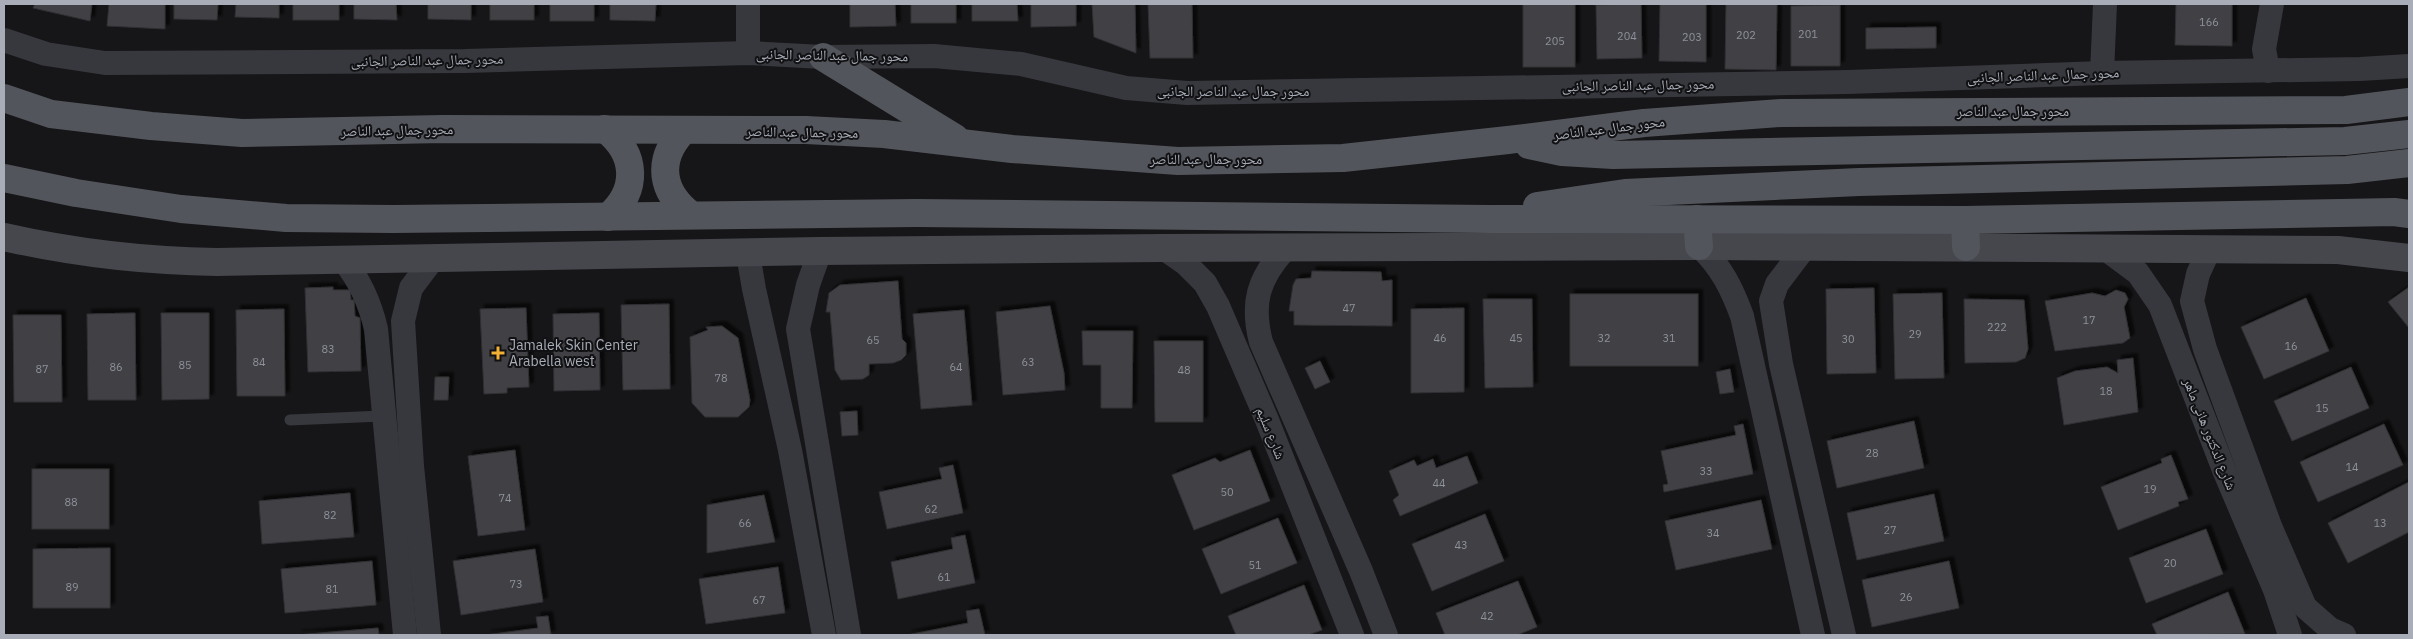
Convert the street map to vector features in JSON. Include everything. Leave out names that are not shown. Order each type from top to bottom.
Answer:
[{"type":"main road","points":[[823,57],[962,143]]},
{"type":"main road","name":"محور جمال عبد الناصر","points":[[4,98],[51,114],[151,126],[242,133],[605,129],[682,132],[815,131],[884,134],[1012,149],[1178,161],[1343,158],[1508,140],[1644,122],[1781,113],[2346,110],[2409,102]]},
{"type":"main road","points":[[605,129],[622,145],[630,166],[628,190],[624,200],[608,217]]},
{"type":"main road","points":[[682,132],[668,152],[665,176],[673,198],[691,215]]},
{"type":"main road","points":[[1508,140],[1562,152],[1613,155],[2345,141],[2409,134]]},
{"type":"main road","points":[[1490,218],[1557,202],[1625,193],[1859,182],[2346,170],[2409,163]]},
{"type":"main road","points":[[4,178],[76,193],[181,209],[286,218],[393,220],[916,213],[1965,220],[2394,212],[2409,214]]},
{"type":"main road","points":[[1697,219],[1699,246]]},
{"type":"main road","points":[[1965,220],[1966,248]]},
{"type":"street","points":[[748,4],[748,53]]},
{"type":"street","points":[[2102,73],[2105,4]]},
{"type":"street","points":[[2268,71],[2264,49],[2272,4]]},
{"type":"street","name":"محور جمال عبد الناصر الجانبى","points":[[4,40],[46,54],[105,63],[465,61],[748,53],[823,57],[934,56],[977,58],[1021,64],[1126,88],[1187,93],[1848,82],[2102,73],[2268,71],[2409,66]]},
{"type":"street","points":[[4,238],[41,246],[156,262],[432,260],[820,251],[1699,246],[2338,250],[2409,258]]},
{"type":"street","points":[[1699,246],[1715,260],[1733,292],[1742,316],[1813,635]]},
{"type":"street","name":"شارع سليم","points":[[1164,248],[1186,264],[1204,283],[1218,306],[1280,454],[1352,635]]},
{"type":"street","points":[[1805,248],[1772,293],[1772,311],[1781,364],[1844,635]]},
{"type":"street","name":"شارع سليم","points":[[1285,249],[1271,264],[1261,282],[1256,302],[1256,322],[1261,342],[1361,571],[1386,635]]},
{"type":"street","name":"شارع الدكتور هانى ماهر","points":[[2107,250],[2138,273],[2160,305],[2224,470],[2293,620]]},
{"type":"street","name":"شارع الدكتور هانى ماهر","points":[[2209,250],[2198,274],[2192,302],[2205,349],[2250,474],[2293,620]]},
{"type":"street","points":[[820,251],[808,285],[798,329],[849,635]]},
{"type":"street","points":[[748,254],[790,450],[824,635]]},
{"type":"street","points":[[429,635],[412,466],[403,321],[411,288],[432,260]]},
{"type":"street","points":[[344,261],[356,277],[372,311],[378,348],[382,416],[405,635]]},
{"type":"street","points":[[2160,305],[2173,298],[2180,297],[2192,302]]},
{"type":"street","points":[[1742,316],[1753,305],[1760,304],[1772,311]]},
{"type":"street","points":[[1280,454],[1304,444]]},
{"type":"street","points":[[790,450],[816,446]]},
{"type":"street","points":[[388,467],[412,466]]},
{"type":"street","points":[[1331,582],[1361,571]]},
{"type":"street","name":"شارع الدكتور هانى ماهر","points":[[2293,620],[2330,629],[2344,635]]},
{"type":"lane","points":[[290,420],[382,416]]},
{"type":"building","points":[[35,4],[92,4],[90,21],[33,8]]},
{"type":"building","points":[[109,4],[165,4],[165,29],[107,26]]},
{"type":"building","points":[[174,4],[218,4],[217,20],[174,19]]},
{"type":"building","points":[[236,4],[279,4],[279,18],[235,17]]},
{"type":"building","points":[[293,4],[339,4],[339,20],[293,20]]},
{"type":"building","points":[[354,4],[396,4],[397,20],[354,19]]},
{"type":"building","points":[[428,4],[471,4],[471,20],[428,19]]},
{"type":"building","points":[[490,4],[534,4],[534,20],[490,20]]},
{"type":"building","points":[[550,4],[594,4],[594,21],[550,21]]},
{"type":"building","points":[[610,4],[656,4],[655,21],[610,20]]},
{"type":"building","points":[[850,4],[895,4],[896,26],[850,27]]},
{"type":"building","points":[[911,4],[956,4],[956,23],[911,23]]},
{"type":"building","points":[[972,4],[1017,4],[1018,21],[972,21]]},
{"type":"building","points":[[1031,4],[1076,4],[1076,26],[1031,27]]},
{"type":"building","points":[[1092,4],[1135,4],[1136,53],[1094,37]]},
{"type":"building","points":[[1148,4],[1192,4],[1193,58],[1150,58]]},
{"type":"building","points":[[1523,4],[1575,4],[1575,67],[1523,67]]},
{"type":"building","points":[[1641,4],[1642,58],[1597,59],[1596,5]]},
{"type":"building","points":[[1660,4],[1706,4],[1706,62],[1659,61]]},
{"type":"building","points":[[1726,4],[1777,4],[1776,70],[1725,69]]},
{"type":"building","points":[[2176,4],[2232,4],[2232,46],[2175,45]]},
{"type":"building","points":[[1840,5],[1840,66],[1791,66],[1791,6]]},
{"type":"building","points":[[1936,27],[1936,48],[1866,49],[1866,28]]},
{"type":"building","points":[[1312,271],[1381,272],[1382,281],[1392,280],[1392,326],[1294,325],[1294,311],[1289,311],[1293,285],[1296,279],[1311,278]]},
{"type":"building","points":[[898,281],[902,339],[906,343],[906,355],[901,360],[893,363],[869,364],[869,375],[863,379],[841,380],[835,370],[830,312],[826,312],[829,293],[840,285]]},
{"type":"building","points":[[333,287],[333,290],[350,290],[351,300],[354,300],[355,316],[360,318],[361,371],[308,372],[305,288]]},
{"type":"building","points":[[2409,287],[2409,328],[2388,302]]},
{"type":"building","points":[[1874,288],[1876,373],[1827,374],[1826,289]]},
{"type":"building","points":[[2116,290],[2125,293],[2128,299],[2124,307],[2130,338],[2123,343],[2055,351],[2045,301],[2092,293],[2105,296]]},
{"type":"building","points":[[1942,293],[1944,378],[1895,379],[1893,294]]},
{"type":"building","points":[[1570,294],[1698,294],[1698,366],[1570,366]]},
{"type":"building","points":[[2306,298],[2329,351],[2264,379],[2241,327]]},
{"type":"building","points":[[1483,299],[1532,299],[1533,387],[1485,388]]},
{"type":"building","points":[[1964,299],[2024,300],[2028,349],[2025,358],[2016,362],[1965,363]]},
{"type":"building","points":[[669,304],[670,389],[623,390],[621,305]]},
{"type":"building","points":[[1050,306],[1064,373],[1065,390],[1003,395],[996,312]]},
{"type":"building","points":[[526,308],[529,387],[507,388],[507,393],[484,394],[480,309]]},
{"type":"building","points":[[1464,308],[1464,392],[1411,393],[1411,309]]},
{"type":"building","points":[[284,309],[285,396],[237,396],[236,310]]},
{"type":"building","points":[[964,310],[972,405],[921,409],[913,314]]},
{"type":"building","points":[[135,313],[136,400],[88,400],[87,314]]},
{"type":"building","points":[[161,313],[209,313],[209,399],[162,400]]},
{"type":"building","points":[[599,313],[600,390],[554,391],[553,314]]},
{"type":"building","points":[[13,315],[61,315],[62,402],[14,402]]},
{"type":"building","points":[[722,326],[738,338],[750,400],[749,407],[738,417],[705,417],[692,403],[690,337],[708,330],[706,327]]},
{"type":"building","points":[[1082,331],[1133,331],[1132,408],[1101,408],[1101,365],[1083,365]]},
{"type":"building","points":[[1154,341],[1203,341],[1203,422],[1155,422]]},
{"type":"building","points":[[2133,358],[2138,412],[2064,425],[2057,378],[2075,371],[2107,367],[2118,373],[2117,360]]},
{"type":"building","points":[[1320,361],[1330,382],[1315,389],[1305,368]]},
{"type":"building","points":[[2351,367],[2369,408],[2292,441],[2274,401]]},
{"type":"building","points":[[1730,369],[1734,392],[1720,394],[1716,372]]},
{"type":"building","points":[[435,377],[449,377],[448,400],[434,400]]},
{"type":"building","points":[[857,411],[858,435],[842,436],[840,412]]},
{"type":"building","points":[[1914,421],[1924,468],[1837,488],[1827,441]]},
{"type":"building","points":[[1743,424],[1753,474],[1664,492],[1663,485],[1668,484],[1661,451],[1736,435],[1734,426]]},
{"type":"building","points":[[2384,424],[2403,465],[2318,502],[2300,462]]},
{"type":"building","points":[[515,450],[525,530],[478,536],[468,456]]},
{"type":"building","points":[[1250,450],[1270,501],[1194,530],[1172,475],[1215,458],[1220,462]]},
{"type":"building","points":[[2171,455],[2188,499],[2178,502],[2179,506],[2118,530],[2101,487],[2162,463],[2161,459]]},
{"type":"building","points":[[1467,456],[1478,483],[1400,516],[1393,500],[1399,495],[1389,471],[1414,460],[1417,466],[1433,459],[1436,468]]},
{"type":"building","points":[[953,465],[963,513],[887,529],[879,492],[942,479],[939,468]]},
{"type":"building","points":[[32,469],[109,469],[109,529],[32,529]]},
{"type":"building","points":[[2409,482],[2409,532],[2348,563],[2328,523]]},
{"type":"building","points":[[350,493],[354,537],[262,544],[259,501]]},
{"type":"building","points":[[1934,494],[1944,541],[1857,560],[1847,513]]},
{"type":"building","points":[[764,495],[775,542],[707,553],[707,505]]},
{"type":"building","points":[[1761,500],[1772,549],[1676,570],[1665,521]]},
{"type":"building","points":[[1485,514],[1504,561],[1432,591],[1412,544]]},
{"type":"building","points":[[1278,518],[1297,563],[1221,594],[1202,549]]},
{"type":"building","points":[[2206,529],[2223,574],[2146,603],[2129,558]]},
{"type":"building","points":[[965,535],[975,583],[898,599],[891,562],[953,549],[951,538]]},
{"type":"building","points":[[110,548],[110,608],[33,608],[33,549]]},
{"type":"building","points":[[535,549],[543,602],[461,615],[453,561]]},
{"type":"building","points":[[372,561],[376,605],[285,613],[281,569]]},
{"type":"building","points":[[1949,561],[1959,608],[1872,627],[1862,580]]},
{"type":"building","points":[[778,567],[785,613],[706,624],[699,579]]},
{"type":"building","points":[[1518,581],[1537,627],[1517,635],[1445,635],[1436,613]]},
{"type":"building","points":[[1304,585],[1322,630],[1308,635],[1236,635],[1228,616]]},
{"type":"building","points":[[2228,592],[2245,634],[2157,635],[2152,624]]},
{"type":"building","points":[[979,609],[985,635],[907,635],[968,623],[966,611]]},
{"type":"building","points":[[548,616],[551,635],[486,635],[538,628],[536,617]]},
{"type":"building","points":[[378,628],[379,635],[297,635]]},
{"type":"place","name":"Jamalek Skin Center Arabella west","points":[[498,353]]}]
